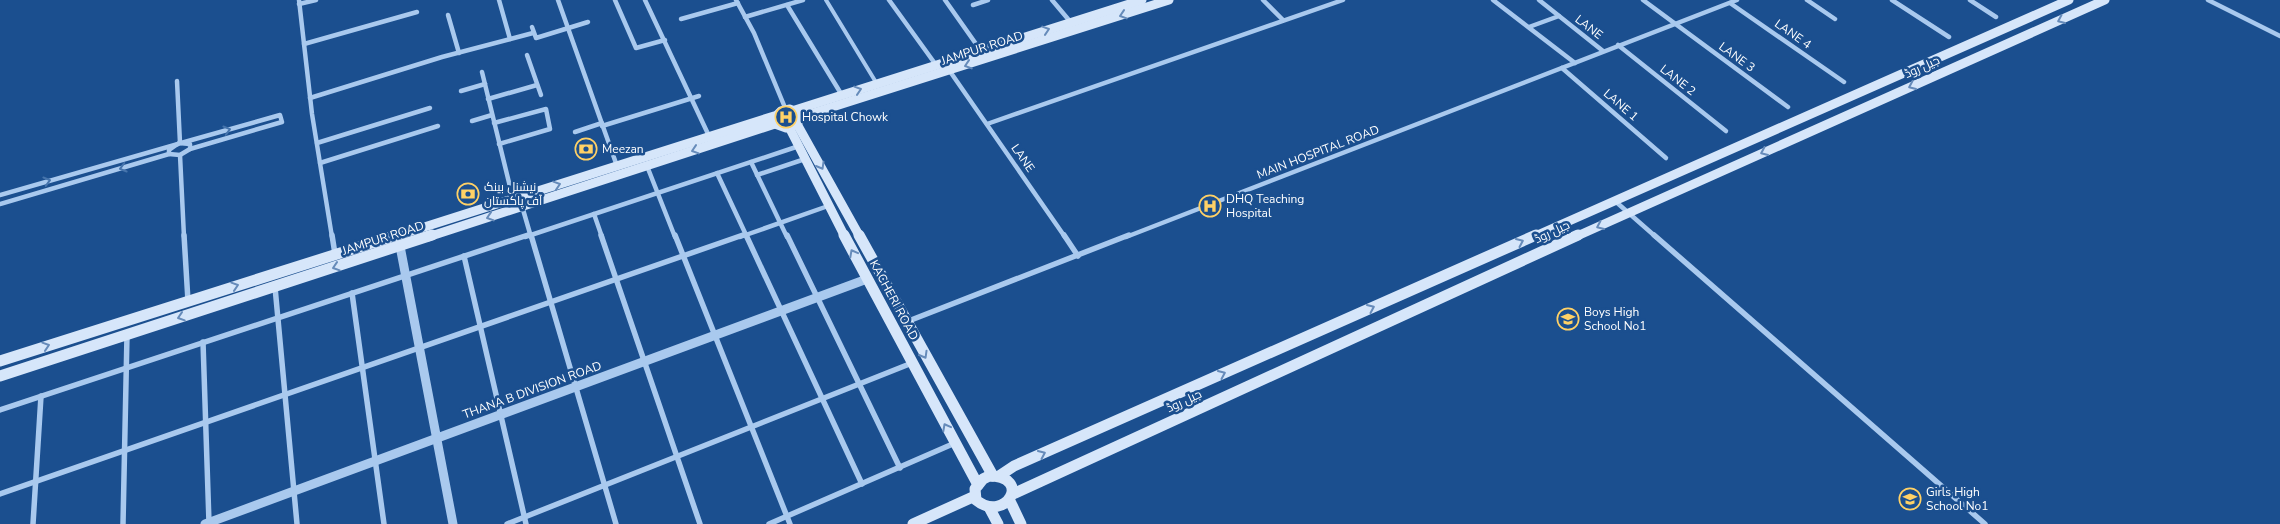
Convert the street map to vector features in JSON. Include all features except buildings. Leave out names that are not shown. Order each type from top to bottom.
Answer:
[{"type":"main road","name":"JAMPUR ROAD","points":[[793,118],[877,84],[1142,0]]},
{"type":"main road","name":"JAMPUR ROAD","points":[[793,118],[951,71],[1169,0]]},
{"type":"main road","name":"جیل روڈ","points":[[996,476],[1032,458],[2068,0]]},
{"type":"main road","name":"جیل روڈ","points":[[1011,497],[1629,212],[2105,0]]},
{"type":"main road","points":[[774,120],[781,128],[793,118]]},
{"type":"main road","points":[[774,120],[793,118]]},
{"type":"main road","name":"KACHERI ROAD","points":[[793,118],[799,146],[828,206],[955,443],[976,491]]},
{"type":"main road","name":"KACHERI ROAD","points":[[793,118],[823,168],[906,322],[996,476]]},
{"type":"main road","name":"JAMPUR ROAD","points":[[0,361],[709,136],[774,120]]},
{"type":"main road","name":"JAMPUR ROAD","points":[[0,376],[647,166],[774,120]]},
{"type":"main road","points":[[913,524],[976,491],[983,479],[996,476],[1008,480],[1012,484],[1011,497],[1020,524]]},
{"type":"main road","points":[[976,491],[980,505],[990,509],[999,508],[1011,497]]},
{"type":"main road","points":[[990,509],[998,524]]},
{"type":"street","points":[[316,0],[299,2],[310,98],[335,255]]},
{"type":"street","points":[[499,0],[510,40]]},
{"type":"street","points":[[558,0],[617,166]]},
{"type":"street","points":[[615,0],[636,48],[664,40]]},
{"type":"street","points":[[645,0],[709,136]]},
{"type":"street","points":[[745,17],[803,0]]},
{"type":"street","points":[[826,0],[877,84]]},
{"type":"street","points":[[888,0],[936,65],[951,71]]},
{"type":"street","points":[[945,0],[981,51]]},
{"type":"street","points":[[973,4],[988,0]]},
{"type":"street","points":[[1052,0],[1068,19]]},
{"type":"street","points":[[1263,0],[1283,20]]},
{"type":"street","points":[[987,124],[1344,0]]},
{"type":"street","points":[[1493,0],[1575,63]]},
{"type":"street","name":"LANE","points":[[1538,0],[1603,51]]},
{"type":"street","name":"LANE 3","points":[[1643,0],[1788,107]]},
{"type":"street","name":"MAIN HOSPITAL ROAD","points":[[906,322],[1737,0]]},
{"type":"street","points":[[1807,0],[1835,19]]},
{"type":"street","points":[[1892,0],[1949,37]]},
{"type":"street","points":[[1970,0],[1996,17]]},
{"type":"street","points":[[2208,0],[2280,36]]},
{"type":"street","points":[[681,19],[737,2],[754,33],[793,118]]},
{"type":"street","name":"LANE 4","points":[[1730,3],[1844,82]]},
{"type":"street","points":[[787,4],[840,92]]},
{"type":"street","points":[[304,44],[418,12]]},
{"type":"street","points":[[448,15],[459,53]]},
{"type":"street","points":[[1528,27],[1559,16]]},
{"type":"street","points":[[532,27],[536,38],[588,22]]},
{"type":"street","points":[[310,98],[459,53],[533,33]]},
{"type":"street","name":"LANE 2","points":[[1618,45],[1726,131]]},
{"type":"street","points":[[527,55],[541,95]]},
{"type":"street","name":"LANE 1","points":[[1562,68],[1666,158]]},
{"type":"street","name":"LANE","points":[[951,71],[1078,256]]},
{"type":"street","points":[[482,72],[513,199]]},
{"type":"street","points":[[177,81],[180,143]]},
{"type":"street","points":[[461,91],[485,84]]},
{"type":"street","points":[[488,99],[537,85]]},
{"type":"street","points":[[575,132],[699,96]]},
{"type":"street","points":[[317,143],[430,108]]},
{"type":"street","points":[[494,123],[546,109],[550,129],[499,144]]},
{"type":"street","points":[[0,194],[280,115],[282,122],[190,148],[180,155],[169,154],[0,204]]},
{"type":"street","points":[[472,121],[492,115]]},
{"type":"street","points":[[320,163],[438,126]]},
{"type":"street","points":[[169,154],[169,150],[180,143],[190,144],[190,148]]},
{"type":"street","points":[[0,410],[799,146]]},
{"type":"street","points":[[180,155],[188,301]]},
{"type":"street","points":[[757,175],[805,159]]},
{"type":"street","points":[[751,162],[900,468]]},
{"type":"street","points":[[647,166],[790,524]]},
{"type":"street","points":[[717,173],[862,484]]},
{"type":"street","points":[[1614,200],[1985,524]]},
{"type":"street","points":[[522,206],[529,235],[552,302],[616,524]]},
{"type":"street","points":[[0,494],[828,206]]},
{"type":"street","points":[[594,214],[700,524]]},
{"type":"street","points":[[400,246],[453,524]]},
{"type":"street","points":[[464,256],[526,524]]},
{"type":"street","name":"THANA B DIVISION ROAD","points":[[208,524],[867,279]]},
{"type":"street","points":[[275,286],[297,524]]},
{"type":"street","points":[[352,293],[384,524]]},
{"type":"street","points":[[122,524],[127,334]]},
{"type":"street","points":[[204,342],[208,524]]},
{"type":"street","points":[[507,524],[912,363]]},
{"type":"street","points":[[33,524],[41,396]]},
{"type":"street","points":[[769,524],[955,443]]},
{"type":"place","name":"Hospital Chowk","points":[[786,117]]},
{"type":"place","name":"Meezan","points":[[586,149]]},
{"type":"place","name":"نیشنل بینک آف پاکستان","points":[[468,194]]},
{"type":"place","name":"DHQ Teaching Hospital","points":[[1210,206]]},
{"type":"place","name":"Boys High School No1","points":[[1568,319]]},
{"type":"place","name":"Girls High School No1","points":[[1910,499]]}]
